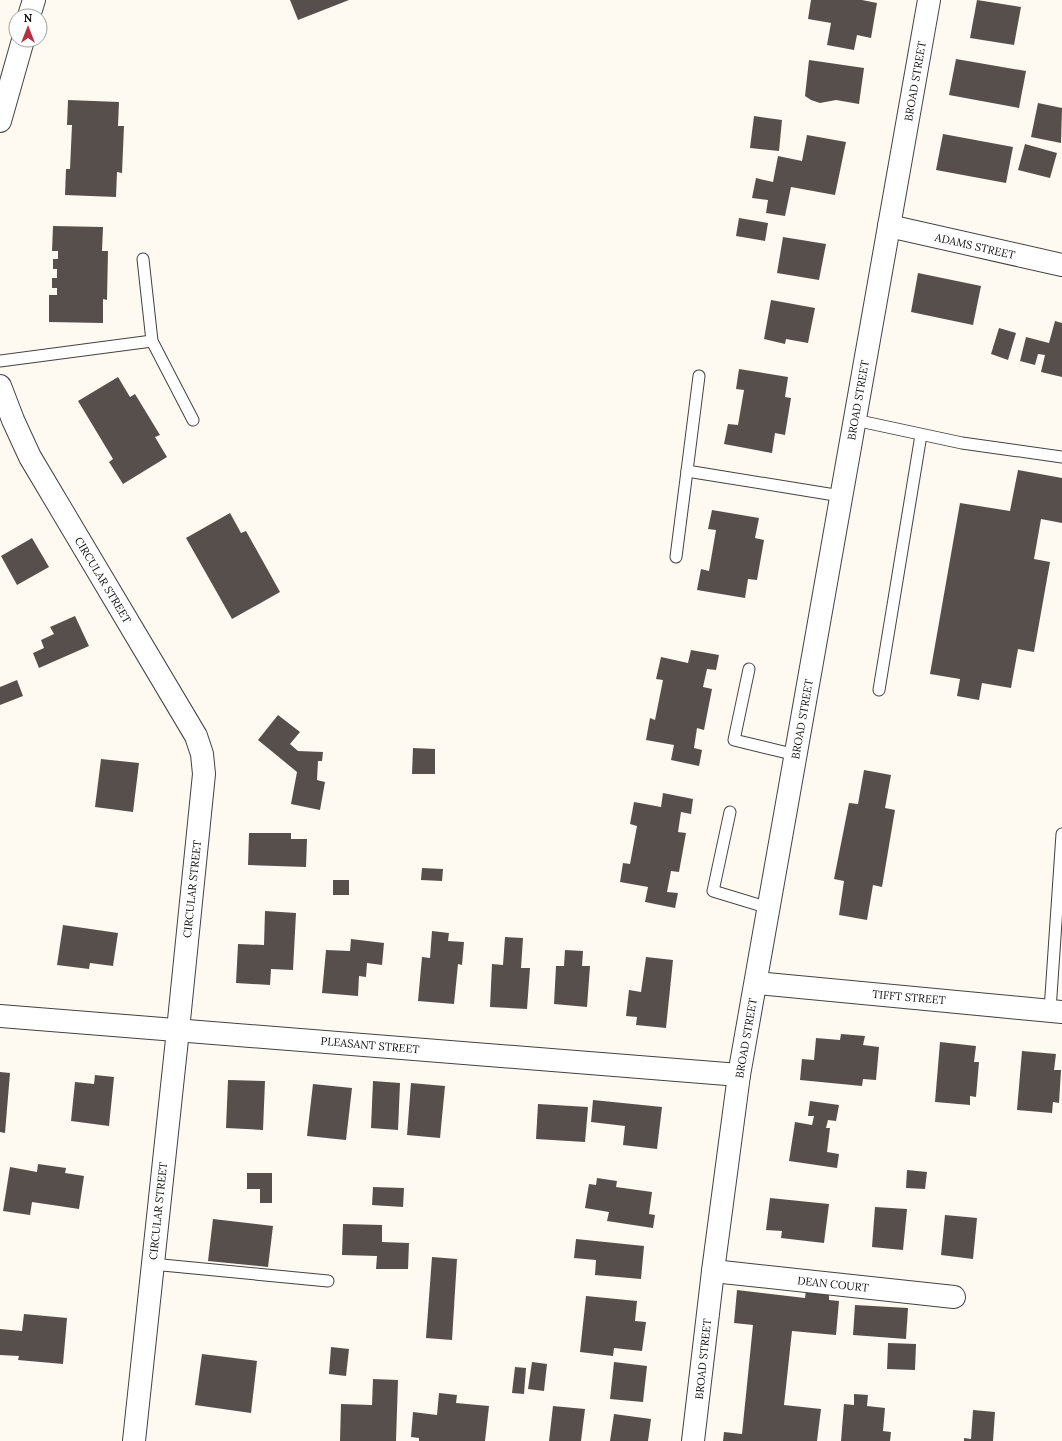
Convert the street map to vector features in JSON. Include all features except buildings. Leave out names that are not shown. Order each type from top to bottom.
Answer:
[{"type":"street","name":"BROAD STREET","points":[[693,1441],[713,1271],[739,1075],[929,0]]},
{"type":"street","points":[[0,121],[21,48]]},
{"type":"street","name":"ADAMS STREET","points":[[889,226],[1062,265]]},
{"type":"street","name":"CIRCULAR STREET","points":[[0,386],[6,421],[30,458],[196,736],[202,754],[204,774],[134,1441]]},
{"type":"street","name":"TIFFT STREET","points":[[756,983],[1056,1011]]},
{"type":"street","name":"PLEASANT STREET","points":[[0,1016],[739,1075]]},
{"type":"street","name":"DEAN COURT","points":[[713,1271],[954,1297]]},
{"type":"lane","points":[[143,259],[152,341],[193,420]]},
{"type":"lane","points":[[0,361],[152,341]]},
{"type":"lane","points":[[676,557],[699,376]]},
{"type":"lane","points":[[855,420],[962,443],[1062,457]]},
{"type":"lane","points":[[879,690],[921,434]]},
{"type":"lane","points":[[687,471],[842,496]]},
{"type":"lane","points":[[749,669],[734,740],[796,755]]},
{"type":"lane","points":[[730,812],[713,891],[769,908]]},
{"type":"lane","points":[[1056,1011],[1062,834]]},
{"type":"lane","points":[[152,1264],[328,1281]]}]
